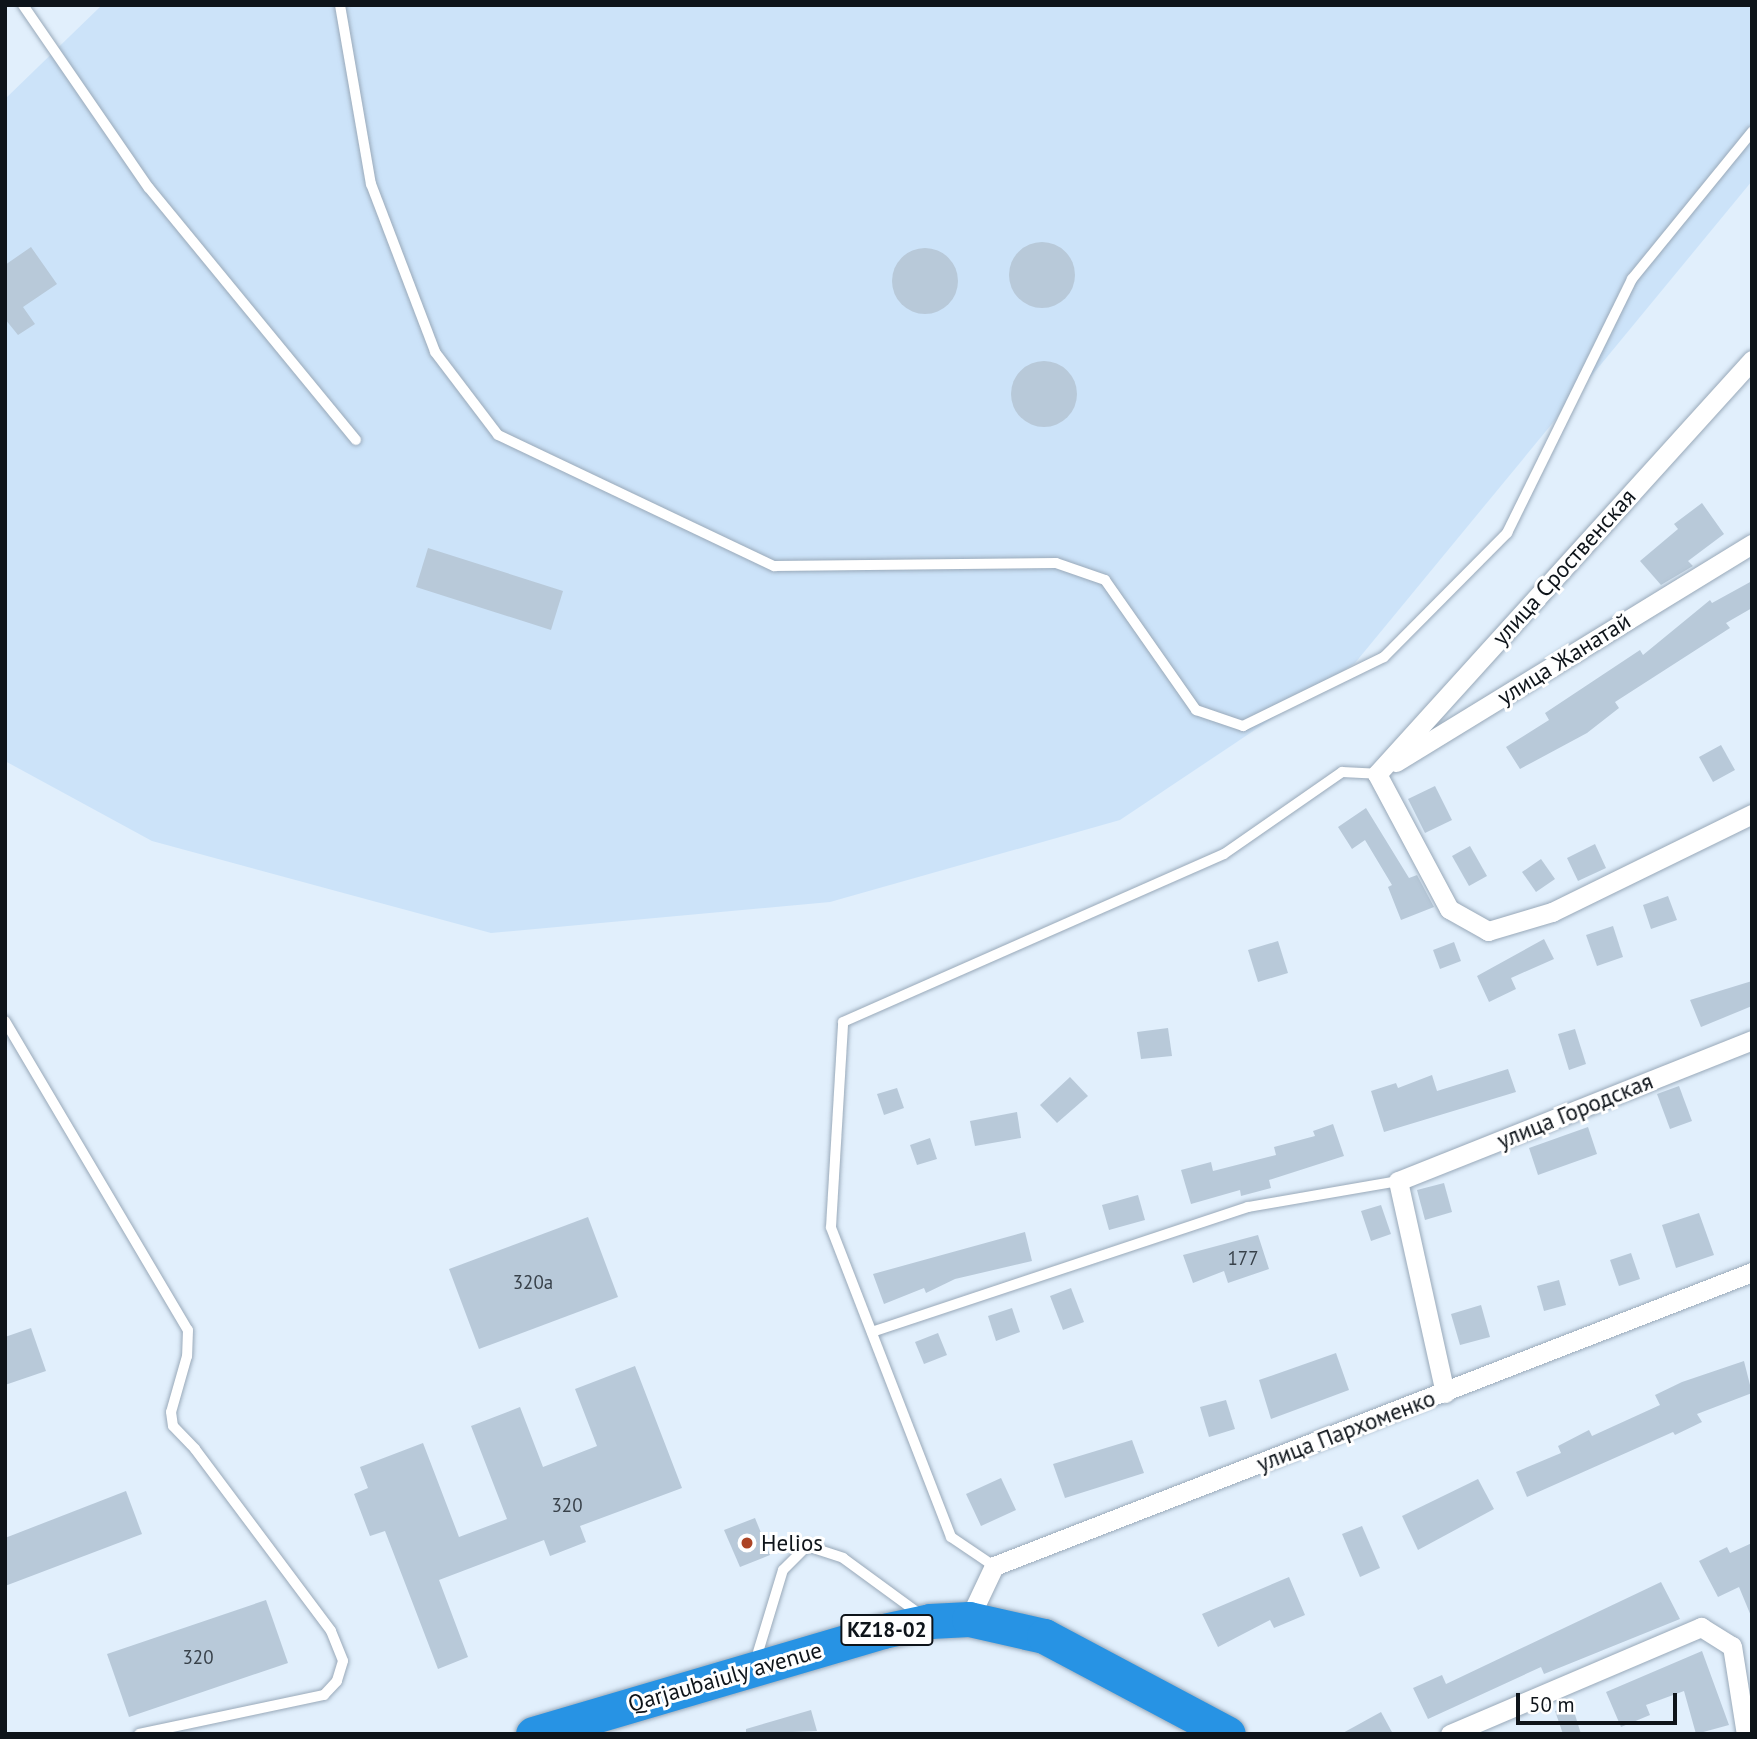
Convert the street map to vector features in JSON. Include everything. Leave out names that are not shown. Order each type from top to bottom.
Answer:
[{"type":"highway","name":"Qarjaubaiuly avenue","points":[[533,1734],[588,1726],[753,1669],[930,1621],[969,1619],[1044,1636],[1228,1734]]},
{"type":"street","name":"улица Сроственская","points":[[1377,774],[1752,360]]},
{"type":"street","name":"улица Жанатай","points":[[1377,774],[1752,544]]},
{"type":"street","points":[[1377,774],[1449,909],[1488,931],[1552,912],[1752,814]]},
{"type":"street","name":"улица Городская","points":[[1398,1181],[1752,1041]]},
{"type":"street","points":[[1398,1181],[1445,1393]]},
{"type":"street","name":"улица Пархоменко","points":[[994,1566],[1752,1272]]},
{"type":"street","points":[[969,1619],[994,1566]]},
{"type":"street","points":[[1450,1734],[1701,1627],[1732,1646],[1746,1734]]},
{"type":"lane","points":[[23,5],[149,188],[356,440]]},
{"type":"lane","points":[[340,5],[371,184],[435,352],[498,436],[774,566],[1056,563],[1105,580],[1196,710],[1243,726],[1384,657],[1507,533],[1632,279],[1752,132]]},
{"type":"lane","points":[[994,1566],[951,1537],[831,1227],[843,1022],[1223,854],[1342,772],[1377,774]]},
{"type":"lane","points":[[5,1021],[188,1330],[187,1356],[171,1412],[173,1426],[195,1449],[331,1631],[343,1661],[337,1681],[324,1695],[139,1734]]},
{"type":"lane","points":[[872,1332],[1248,1208],[1398,1181]]},
{"type":"lane","points":[[753,1669],[783,1570],[807,1546],[843,1558],[930,1621]]},
{"type":"shaded area","points":[[102,5],[1752,5],[1752,181],[1355,663],[1120,820],[830,902],[491,933],[152,841],[5,761],[5,99]]},
{"type":"building","points":[[1036,242],[1048,242],[1060,247],[1070,257],[1075,275],[1073,288],[1060,303],[1048,308],[1036,308],[1024,303],[1014,293],[1009,281],[1009,269],[1014,257],[1024,247]]},
{"type":"building","points":[[31,247],[57,284],[23,307],[35,324],[18,335],[5,319],[5,265]]},
{"type":"building","points":[[919,248],[931,248],[943,253],[953,263],[958,281],[956,294],[943,309],[931,314],[919,314],[907,309],[897,299],[892,287],[892,275],[897,263],[907,253]]},
{"type":"building","points":[[1038,361],[1050,361],[1062,366],[1072,376],[1077,394],[1075,407],[1062,422],[1050,427],[1038,427],[1026,422],[1016,412],[1011,400],[1011,388],[1016,376],[1026,366]]},
{"type":"building","points":[[1702,503],[1724,534],[1688,561],[1693,566],[1661,585],[1640,561],[1678,529],[1674,524]]},
{"type":"building","points":[[428,548],[563,591],[551,630],[416,587]]},
{"type":"building","points":[[1752,581],[1752,608],[1726,623],[1730,628],[1615,702],[1619,708],[1587,733],[1520,769],[1506,747],[1549,720],[1545,713],[1640,650],[1643,655],[1710,600],[1712,603]]},
{"type":"building","points":[[1721,745],[1735,770],[1713,782],[1699,757]]},
{"type":"building","points":[[1435,786],[1452,820],[1425,833],[1408,799]]},
{"type":"building","points":[[1366,808],[1409,878],[1417,875],[1434,907],[1401,920],[1388,887],[1392,885],[1365,840],[1352,849],[1338,827]]},
{"type":"building","points":[[1595,844],[1606,868],[1578,881],[1567,858]]},
{"type":"building","points":[[1470,846],[1487,876],[1469,886],[1452,856]]},
{"type":"building","points":[[1541,859],[1555,879],[1536,892],[1522,872]]},
{"type":"building","points":[[1668,896],[1677,920],[1651,929],[1643,905]]},
{"type":"building","points":[[1613,926],[1623,957],[1597,966],[1586,935]]},
{"type":"building","points":[[1544,939],[1554,959],[1511,978],[1516,989],[1489,1002],[1477,976]]},
{"type":"building","points":[[1278,941],[1288,973],[1258,982],[1248,950]]},
{"type":"building","points":[[1454,942],[1461,961],[1440,969],[1433,950]]},
{"type":"building","points":[[1752,981],[1752,1006],[1701,1027],[1690,1000]]},
{"type":"building","points":[[1168,1028],[1172,1056],[1141,1059],[1137,1032]]},
{"type":"building","points":[[1575,1029],[1586,1064],[1569,1070],[1558,1034]]},
{"type":"building","points":[[1508,1069],[1516,1092],[1384,1132],[1371,1091],[1396,1083],[1398,1088],[1432,1075],[1437,1091]]},
{"type":"building","points":[[1070,1077],[1088,1096],[1057,1123],[1040,1105]]},
{"type":"building","points":[[1679,1086],[1692,1121],[1670,1129],[1657,1094]]},
{"type":"building","points":[[897,1088],[904,1108],[884,1115],[877,1094]]},
{"type":"building","points":[[1017,1112],[1021,1138],[975,1146],[970,1121]]},
{"type":"building","points":[[1333,1124],[1344,1156],[1269,1180],[1271,1188],[1241,1196],[1240,1190],[1191,1204],[1181,1170],[1211,1162],[1213,1171],[1276,1155],[1274,1147],[1315,1136],[1313,1131]]},
{"type":"building","points":[[1588,1127],[1597,1154],[1538,1175],[1529,1148]]},
{"type":"building","points":[[930,1138],[937,1159],[917,1165],[910,1145]]},
{"type":"building","points":[[1444,1183],[1452,1212],[1425,1220],[1417,1190]]},
{"type":"building","points":[[1138,1195],[1145,1220],[1109,1230],[1102,1205]]},
{"type":"building","points":[[1381,1205],[1391,1234],[1371,1241],[1361,1211]]},
{"type":"building","points":[[1699,1213],[1714,1255],[1676,1268],[1662,1225]]},
{"type":"building","points":[[588,1217],[618,1297],[479,1349],[449,1269]]},
{"type":"building","points":[[1025,1232],[1032,1261],[955,1279],[926,1293],[924,1288],[884,1304],[873,1274]]},
{"type":"building","points":[[1258,1235],[1269,1269],[1228,1283],[1224,1271],[1193,1283],[1183,1255]]},
{"type":"building","points":[[1631,1253],[1640,1279],[1619,1286],[1610,1260]]},
{"type":"building","points":[[1559,1280],[1566,1305],[1544,1311],[1537,1286]]},
{"type":"building","points":[[1071,1288],[1084,1322],[1063,1330],[1050,1296]]},
{"type":"building","points":[[1481,1305],[1490,1337],[1460,1345],[1451,1314]]},
{"type":"building","points":[[1012,1308],[1020,1332],[996,1341],[988,1316]]},
{"type":"building","points":[[31,1328],[46,1371],[5,1385],[5,1337]]},
{"type":"building","points":[[938,1333],[947,1355],[924,1364],[915,1342]]},
{"type":"building","points":[[1336,1353],[1349,1390],[1271,1419],[1259,1380]]},
{"type":"building","points":[[1744,1361],[1752,1393],[1697,1414],[1702,1422],[1675,1435],[1673,1432],[1527,1497],[1516,1472],[1561,1453],[1558,1446],[1589,1430],[1592,1436],[1660,1405],[1655,1395],[1682,1382]]},
{"type":"building","points":[[635,1366],[682,1488],[580,1526],[586,1542],[550,1556],[544,1540],[439,1580],[468,1657],[438,1669],[385,1531],[370,1536],[354,1494],[368,1488],[360,1467],[423,1443],[459,1537],[507,1519],[471,1426],[520,1407],[543,1467],[597,1446],[575,1389]]},
{"type":"building","points":[[1226,1400],[1235,1429],[1209,1437],[1200,1407]]},
{"type":"building","points":[[1132,1440],[1144,1473],[1065,1498],[1053,1464]]},
{"type":"building","points":[[1001,1478],[1016,1510],[981,1526],[966,1494]]},
{"type":"building","points":[[1478,1479],[1494,1509],[1418,1550],[1402,1516]]},
{"type":"building","points":[[126,1491],[142,1534],[5,1586],[5,1538]]},
{"type":"building","name":"Helios","points":[[755,1518],[770,1555],[740,1567],[724,1530]]},
{"type":"building","points":[[1362,1526],[1380,1568],[1360,1577],[1342,1534]]},
{"type":"building","points":[[1752,1543],[1751,1616],[1739,1587],[1718,1597],[1699,1561],[1727,1547],[1730,1553]]},
{"type":"building","points":[[1289,1577],[1305,1615],[1274,1628],[1270,1620],[1218,1647],[1202,1614]]},
{"type":"building","points":[[1661,1582],[1680,1619],[1544,1674],[1541,1667],[1428,1719],[1413,1688],[1442,1675],[1446,1684]]},
{"type":"building","points":[[266,1600],[288,1663],[129,1717],[107,1654]]},
{"type":"building","points":[[1702,1651],[1729,1725],[1696,1734],[1684,1691],[1646,1705],[1650,1715],[1621,1727],[1606,1692]]},
{"type":"building","points":[[1572,1705],[1581,1734],[1563,1734],[1555,1711]]},
{"type":"building","points":[[811,1710],[817,1731],[746,1734],[746,1729]]},
{"type":"building","points":[[1381,1712],[1393,1734],[1341,1734]]},
{"type":"place","name":"Helios","points":[[747,1543]]}]
